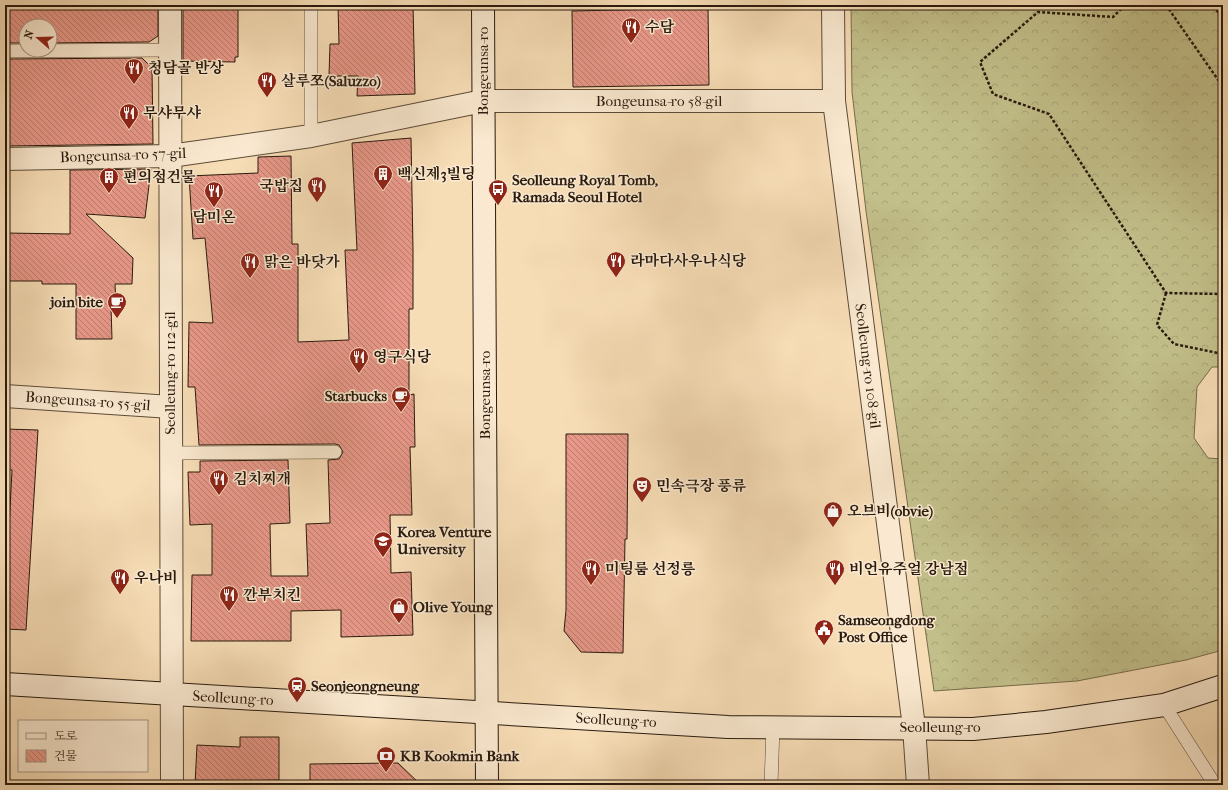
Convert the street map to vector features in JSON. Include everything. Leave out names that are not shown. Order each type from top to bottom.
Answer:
[{"type":"street","name":"Seolleung-ro 112-gil","points":[[170,5],[170,695],[172,785]]},
{"type":"street","name":"Bongeunsa-ro","points":[[483,5],[488,713],[487,785]]},
{"type":"street","name":"Seolleung-ro 108-gil","points":[[833,5],[834,101],[914,727],[918,785]]},
{"type":"street","name":"Bongeunsa-ro 57-gil","points":[[5,159],[170,156],[311,136],[483,101]]},
{"type":"street","name":"Bongeunsa-ro 58-gil","points":[[483,101],[834,101]]},
{"type":"street","name":"Bongeunsa-ro 55-gil","points":[[5,396],[171,407]]},
{"type":"street","name":"Seolleung-ro","points":[[5,684],[170,695],[728,726],[914,727],[973,729],[1039,723],[1164,705],[1223,686]]},
{"type":"lane","points":[[311,136],[312,5]]},
{"type":"lane","points":[[5,51],[169,50]]},
{"type":"lane","points":[[170,453],[335,452]]},
{"type":"lane","points":[[1164,705],[1215,785]]},
{"type":"lane","points":[[771,785],[773,727]]},
{"type":"path","points":[[1125,5],[1113,16],[1038,12],[980,62],[993,94],[1049,114],[1166,293],[1157,325],[1174,344],[1223,354]]},
{"type":"path","points":[[1166,5],[1223,87]]},
{"type":"path","points":[[1208,5],[1223,14]]},
{"type":"path","points":[[1166,293],[1223,294]]},
{"type":"green space","points":[[851,5],[1223,5],[1223,367],[1212,367],[1197,387],[1194,438],[1208,458],[1223,459],[1223,650],[1186,660],[1077,681],[934,691],[866,211],[852,92]]},
{"type":"building","points":[[5,5],[34,5],[34,9],[158,7],[158,36],[149,42],[58,43],[58,18],[18,18],[18,43],[5,43]]},
{"type":"building","points":[[338,5],[413,5],[415,94],[357,96],[358,76],[329,76],[330,44],[339,44]]},
{"type":"building","points":[[183,8],[238,9],[238,57],[235,57],[235,62],[183,61]]},
{"type":"building","points":[[708,8],[709,85],[573,87],[572,11]]},
{"type":"building","points":[[142,58],[152,68],[153,144],[5,146],[5,59]]},
{"type":"building","points":[[411,138],[413,309],[409,309],[409,395],[414,394],[415,447],[410,447],[412,515],[390,515],[391,573],[411,572],[413,635],[341,637],[341,610],[291,611],[291,641],[191,641],[192,575],[212,575],[212,524],[190,525],[188,472],[200,472],[200,461],[288,460],[290,523],[270,524],[271,576],[308,576],[306,524],[330,523],[328,460],[339,459],[343,452],[339,445],[335,444],[199,445],[195,387],[188,387],[189,322],[213,323],[205,238],[193,239],[189,176],[258,173],[258,157],[291,156],[292,244],[298,244],[298,342],[349,340],[345,250],[357,250],[352,143]]},
{"type":"building","points":[[151,169],[145,218],[86,214],[133,258],[132,284],[115,284],[116,306],[111,307],[112,339],[76,339],[76,284],[42,284],[42,281],[5,281],[5,233],[70,234],[70,170]]},
{"type":"building","points":[[5,429],[38,430],[26,630],[5,629],[5,528],[9,528],[12,470],[5,469]]},
{"type":"building","points":[[566,434],[628,434],[627,539],[625,539],[623,653],[581,652],[564,631],[566,610]]},
{"type":"building","points":[[240,737],[279,737],[279,780],[233,781],[233,785],[195,785],[197,745],[240,747]]},
{"type":"building","points":[[398,763],[421,785],[310,785],[310,764]]},
{"type":"place","name":"수담","points":[[631,44]]},
{"type":"place","name":"청담골 반상","points":[[134,85]]},
{"type":"place","name":"살루쪼(Saluzzo)","points":[[267,98]]},
{"type":"place","name":"무샤무샤","points":[[129,130]]},
{"type":"place","name":"백신제3빌딩","points":[[383,191]]},
{"type":"place","name":"편의점건물","points":[[109,194]]},
{"type":"place","name":"국밥집","points":[[317,203]]},
{"type":"place","name":"Seolleung Royal Tomb, Ramada Seoul Hotel","points":[[498,206]]},
{"type":"place","name":"담미온","points":[[214,208]]},
{"type":"place","name":"라마다사우나식당","points":[[616,278]]},
{"type":"place","name":"맑은 바닷가","points":[[250,279]]},
{"type":"place","name":"join bite","points":[[117,319]]},
{"type":"place","name":"영구식당","points":[[359,374]]},
{"type":"place","name":"Starbucks","points":[[401,413]]},
{"type":"place","name":"김치찌개","points":[[219,496]]},
{"type":"place","name":"민속극장 풍류","points":[[642,503]]},
{"type":"place","name":"오브비(obvie)","points":[[833,528]]},
{"type":"place","name":"Korea Venture University","points":[[383,558]]},
{"type":"place","name":"미팅룸 선정릉","points":[[591,586]]},
{"type":"place","name":"비언유주얼 강남점","points":[[835,586]]},
{"type":"place","name":"우나비","points":[[120,595]]},
{"type":"place","name":"깐부치킨","points":[[229,612]]},
{"type":"place","name":"Olive Young","points":[[399,624]]},
{"type":"place","name":"Samseongdong Post Office","points":[[824,646]]},
{"type":"place","name":"Seonjeongneung","points":[[297,703]]},
{"type":"place","name":"KB Kookmin Bank","points":[[386,773]]}]
